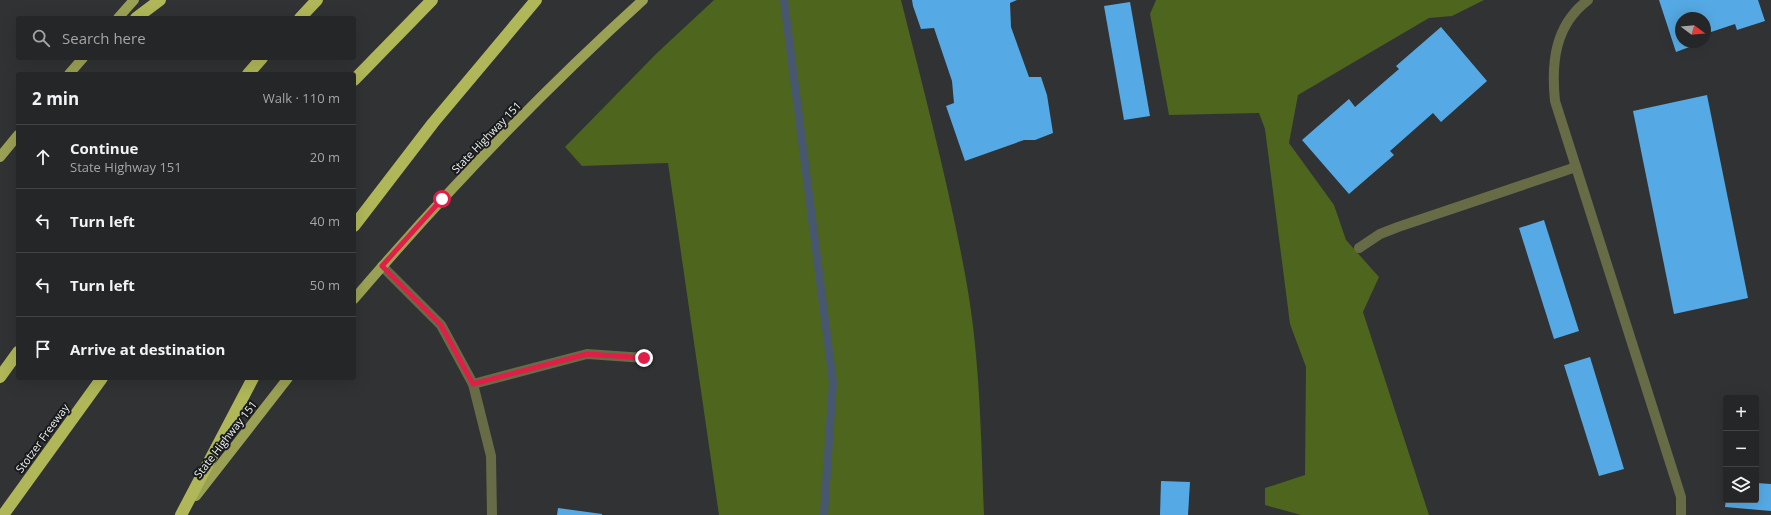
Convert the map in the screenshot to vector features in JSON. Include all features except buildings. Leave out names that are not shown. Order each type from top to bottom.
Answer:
[{"type":"highway","points":[[139,16],[156,5],[160,0]]},
{"type":"highway","points":[[302,16],[317,0]]},
{"type":"highway","points":[[356,78],[432,0]]},
{"type":"highway","points":[[356,223],[433,123],[536,0]]},
{"type":"highway","points":[[250,72],[260,60]]},
{"type":"highway","points":[[0,377],[16,355]]},
{"type":"highway","name":"Stotzer Freeway","points":[[3,515],[101,380]]},
{"type":"highway","points":[[181,515],[252,380]]},
{"type":"main road","points":[[120,16],[134,0]]},
{"type":"main road","name":"State Highway 151","points":[[356,296],[442,199],[526,112],[643,0]]},
{"type":"main road","points":[[71,72],[81,60]]},
{"type":"main road","points":[[0,157],[16,137]]},
{"type":"main road","name":"State Highway 151","points":[[181,515],[286,380]]},
{"type":"lane","points":[[1588,0],[1580,6],[1563,28],[1553,63],[1556,101],[1681,497],[1681,515]]},
{"type":"lane","points":[[1359,248],[1380,234],[1398,227],[1576,167]]},
{"type":"lane","points":[[382,266],[441,325],[473,384],[491,456],[492,515]]},
{"type":"lane","points":[[473,384],[587,354],[644,358]]},
{"type":"green space","points":[[714,0],[901,0],[943,171],[970,304],[977,364],[981,424],[984,515],[719,515],[668,163],[582,166],[565,147],[657,53]]},
{"type":"green space","points":[[1156,0],[1484,0],[1452,16],[1429,18],[1298,95],[1289,143],[1334,205],[1346,240],[1379,277],[1363,312],[1429,515],[1301,515],[1265,505],[1265,488],[1305,475],[1306,367],[1290,324],[1265,129],[1259,113],[1169,115],[1150,14]]},
{"type":"waterway","points":[[784,0],[833,382],[824,515]]},
{"type":"route","points":[[442,199],[382,266],[441,325],[473,384],[587,354],[644,358]]}]
